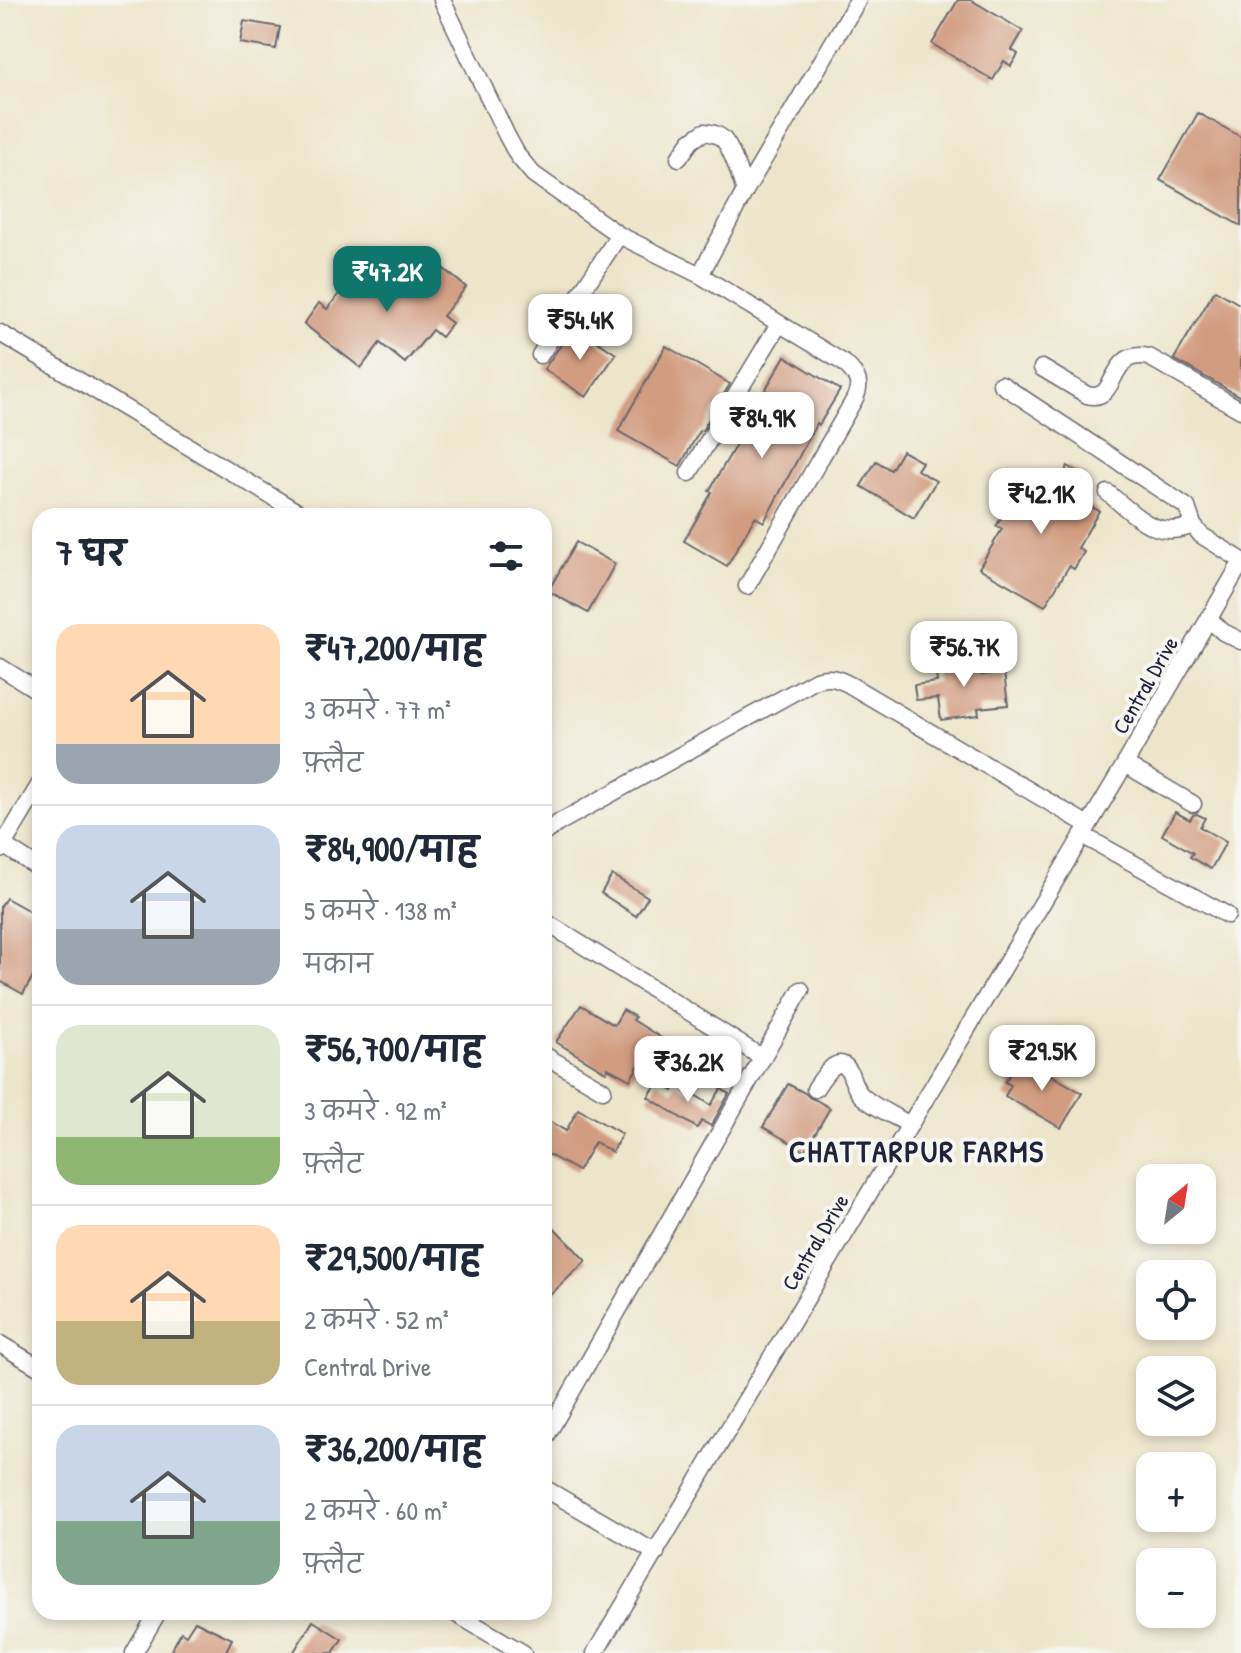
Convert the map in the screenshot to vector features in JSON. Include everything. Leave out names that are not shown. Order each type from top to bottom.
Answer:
[{"type":"street","points":[[442,0],[507,136],[526,167],[538,178],[619,235],[700,275],[844,363],[854,373],[859,386],[854,400],[747,586]]},
{"type":"street","points":[[700,275],[745,191],[858,0]]},
{"type":"street","points":[[679,158],[697,135],[704,132],[717,135],[728,147],[745,191]]},
{"type":"street","points":[[540,355],[619,235]]},
{"type":"street","points":[[689,473],[779,324]]},
{"type":"street","points":[[0,333],[291,508]]},
{"type":"street","points":[[1042,368],[1094,397],[1104,393],[1125,359],[1132,355],[1149,357],[1241,410]]},
{"type":"street","points":[[1001,384],[1187,507],[1193,525],[1201,535],[1241,562]]},
{"type":"street","points":[[1108,493],[1152,527],[1170,532],[1193,525]]},
{"type":"street","name":"Central Drive","points":[[595,1653],[1125,764],[1241,562]]},
{"type":"street","points":[[1209,619],[1223,632],[1241,641]]},
{"type":"street","points":[[0,667],[32,687]]},
{"type":"street","points":[[552,828],[816,680],[828,677],[840,679],[1227,915]]},
{"type":"street","points":[[1125,764],[1193,804]]},
{"type":"street","points":[[32,797],[1,848],[32,865]]},
{"type":"street","points":[[552,926],[763,1058]]},
{"type":"street","points":[[552,1426],[801,990]]},
{"type":"street","points":[[552,1060],[603,1090]]},
{"type":"street","points":[[815,1089],[832,1066],[844,1065],[858,1093],[910,1125]]},
{"type":"street","points":[[0,1344],[32,1363]]},
{"type":"street","points":[[552,1493],[656,1553]]},
{"type":"street","points":[[134,1653],[153,1620]]},
{"type":"street","points":[[467,1620],[523,1653]]},
{"type":"building","points":[[958,0],[971,0],[1023,31],[1012,50],[1018,54],[1011,66],[1004,61],[993,80],[932,44]]},
{"type":"building","points":[[244,21],[280,27],[276,49],[240,43]]},
{"type":"building","points":[[1198,113],[1241,137],[1241,226],[1160,180]]},
{"type":"building","points":[[429,257],[466,287],[443,316],[452,323],[441,337],[432,330],[405,363],[380,343],[361,368],[304,324],[319,303],[327,309],[359,269],[396,299]]},
{"type":"building","points":[[1215,290],[1241,305],[1241,397],[1174,359]]},
{"type":"building","points":[[574,326],[616,354],[586,397],[544,369]]},
{"type":"building","points":[[666,346],[730,384],[680,466],[618,431]]},
{"type":"building","points":[[785,356],[840,390],[819,425],[817,423],[764,522],[755,517],[727,566],[684,541]]},
{"type":"building","points":[[902,451],[922,462],[917,470],[936,481],[914,518],[861,486],[876,461],[891,470]]},
{"type":"building","points":[[1068,466],[1087,477],[1075,498],[1099,511],[1078,548],[1084,552],[1074,569],[1069,566],[1045,606],[979,568],[1002,529],[996,526],[1007,509],[1011,511],[1033,473],[1057,486]]},
{"type":"building","points":[[576,542],[615,564],[588,613],[552,593],[552,584]]},
{"type":"building","points":[[969,654],[988,664],[982,675],[1004,673],[1008,705],[978,708],[979,715],[941,720],[938,698],[916,700],[914,685],[937,682],[935,665],[965,662]]},
{"type":"building","points":[[1175,812],[1190,820],[1197,814],[1205,818],[1200,827],[1226,842],[1211,869],[1190,857],[1193,853],[1162,835]]},
{"type":"building","points":[[612,875],[648,897],[636,916],[601,893]]},
{"type":"building","points":[[6,898],[32,913],[32,978],[23,994],[0,981],[0,907]]},
{"type":"building","points":[[581,1005],[614,1025],[623,1010],[663,1039],[645,1069],[639,1065],[630,1080],[608,1068],[606,1072],[556,1042]]},
{"type":"building","points":[[1025,1060],[1082,1093],[1061,1128],[1005,1096],[1011,1085],[1005,1082],[1016,1064],[1022,1067]]},
{"type":"building","points":[[658,1082],[673,1091],[677,1084],[711,1105],[721,1089],[729,1094],[711,1126],[702,1121],[697,1128],[648,1097]]},
{"type":"building","points":[[788,1084],[830,1108],[805,1151],[763,1127]]},
{"type":"building","points":[[578,1109],[622,1134],[612,1152],[595,1142],[578,1171],[552,1156],[552,1123],[566,1131]]},
{"type":"building","points":[[552,1225],[586,1261],[552,1293]]},
{"type":"building","points":[[195,1621],[232,1639],[225,1653],[170,1653],[181,1632],[186,1635]]},
{"type":"building","points":[[313,1621],[342,1639],[333,1653],[293,1653]]},
{"type":"district","name":"CHATTARPUR FARMS","points":[[917,1152]]}]
